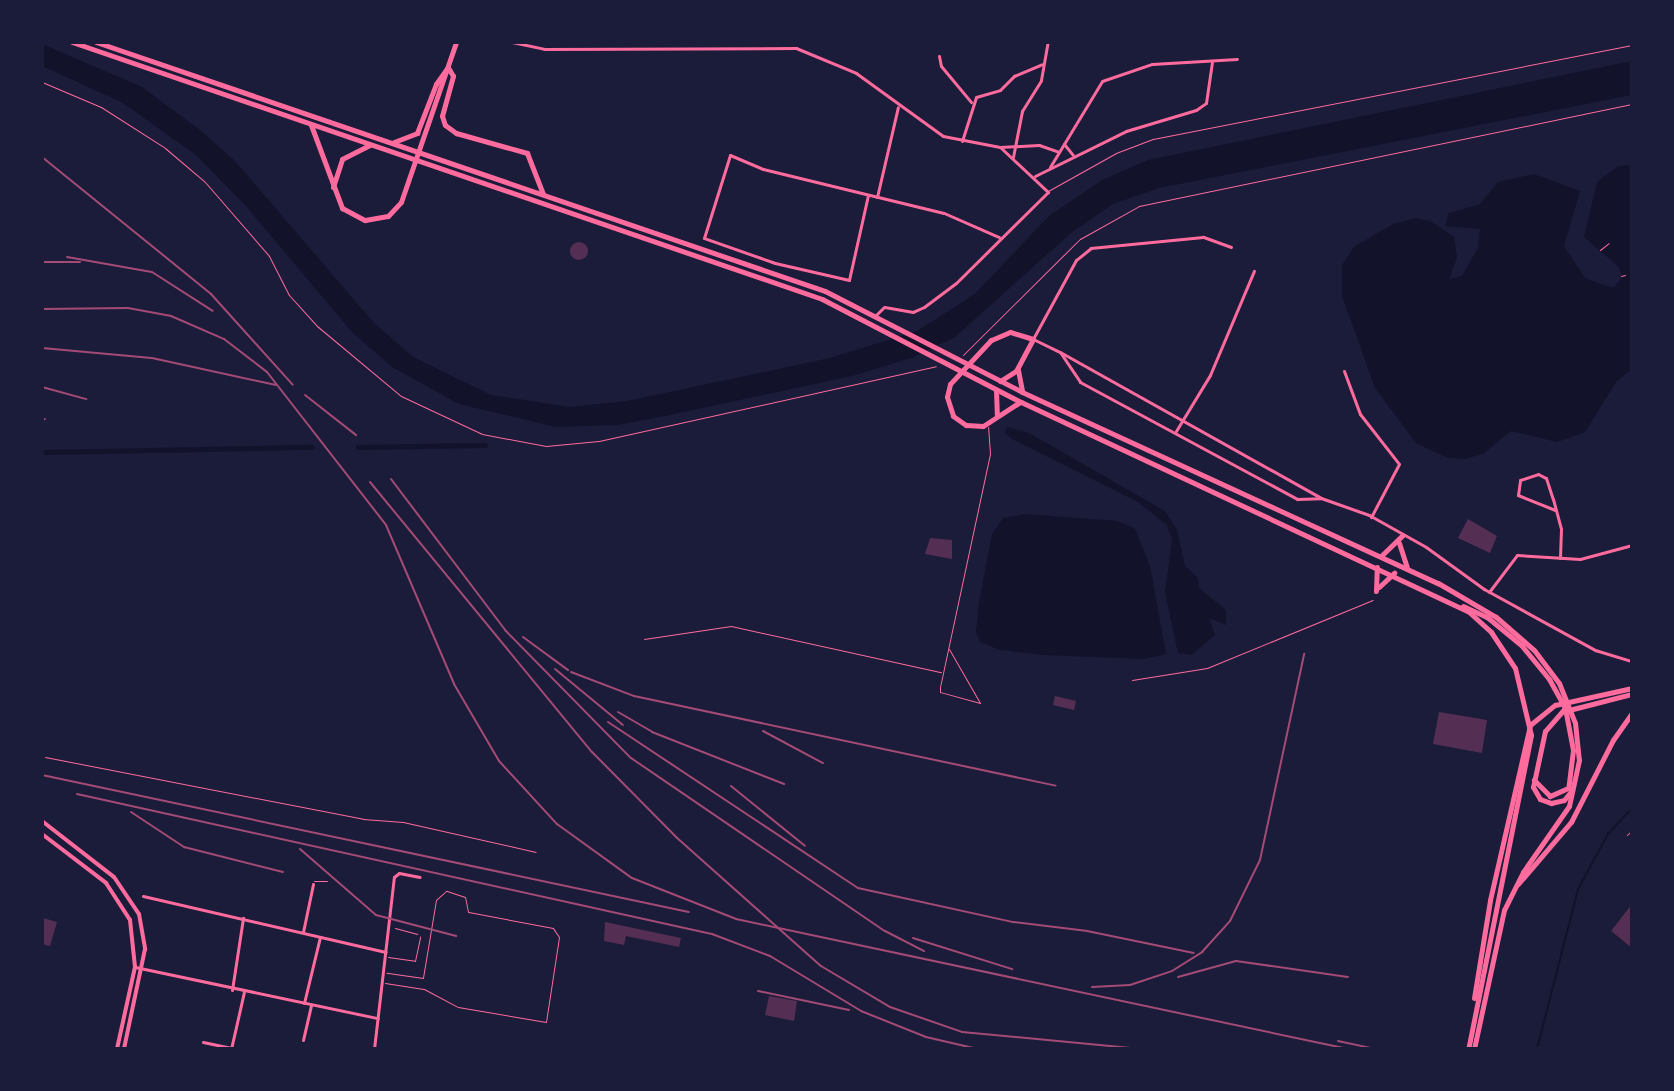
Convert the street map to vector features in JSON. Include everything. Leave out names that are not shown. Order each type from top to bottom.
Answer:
[{"type":"highway","points":[[72,42],[781,284],[881,328],[1021,402],[1458,605],[1500,627],[1548,671]]},
{"type":"highway","points":[[96,42],[799,281],[876,315],[1022,392],[1408,569],[1496,617],[1548,671],[1575,736],[1577,781],[1564,815],[1514,887],[1491,959],[1471,1049]]},
{"type":"highway","points":[[310,124],[333,188],[348,214],[379,219],[400,206],[456,42]]},
{"type":"highway","points":[[390,142],[417,133],[438,80],[448,68]]},
{"type":"highway","points":[[448,68],[453,76],[442,116],[445,125],[456,133],[527,153],[543,194]]},
{"type":"highway","points":[[333,188],[342,159],[371,145]]},
{"type":"highway","points":[[1000,381],[1020,365],[1033,339],[1016,332],[997,336],[950,384],[947,397],[953,416],[966,425],[987,425],[1021,402]]},
{"type":"highway","points":[[1020,365],[1022,392]]},
{"type":"highway","points":[[995,389],[1000,403],[996,418]]},
{"type":"highway","points":[[1380,556],[1399,542],[1403,535]]},
{"type":"highway","points":[[1399,542],[1408,569]]},
{"type":"highway","points":[[1377,566],[1376,591],[1394,573]]},
{"type":"highway","points":[[1458,605],[1491,632],[1520,677],[1530,719],[1529,761],[1472,1023]]},
{"type":"highway","points":[[1471,1049],[1490,900],[1525,740],[1540,712],[1573,701],[1632,691]]},
{"type":"highway","points":[[1560,713],[1632,691]]},
{"type":"highway","points":[[1573,701],[1544,735],[1534,780],[1537,796],[1551,803],[1564,800],[1577,781]]},
{"type":"highway","points":[[1514,887],[1564,833],[1632,713]]},
{"type":"highway","points":[[1534,780],[1550,796],[1566,791],[1573,769],[1575,736]]},
{"type":"street","points":[[512,42],[544,49],[639,51],[787,46],[856,73],[921,125],[962,141],[1000,147],[1015,144],[1059,152]]},
{"type":"street","points":[[1013,157],[1022,111],[1041,80],[1048,42]]},
{"type":"street","points":[[939,56],[941,66],[971,102]]},
{"type":"street","points":[[1050,167],[1102,81],[1152,64],[1237,59]]},
{"type":"street","points":[[1035,176],[1126,131],[1196,110],[1206,103],[1212,62]]},
{"type":"street","points":[[962,141],[971,102],[1042,64]]},
{"type":"street","points":[[877,197],[898,106]]},
{"type":"street","points":[[1064,144],[1073,155]]},
{"type":"street","points":[[876,315],[889,306],[917,312],[956,283],[999,237],[1048,192],[1035,176],[1000,147]]},
{"type":"street","points":[[868,195],[852,273],[846,281],[824,277],[704,238],[730,155],[763,169],[944,213],[999,237]]},
{"type":"street","points":[[1231,247],[1203,237],[1091,248],[1076,260],[1033,339],[1321,498],[1371,517],[1489,592],[1595,650],[1632,661]]},
{"type":"street","points":[[1176,431],[1211,373],[1254,271]]},
{"type":"street","points":[[1060,352],[1076,380],[1176,431],[1297,499],[1321,498]]},
{"type":"street","points":[[1344,371],[1360,414],[1399,464],[1371,517]]},
{"type":"street","points":[[1555,510],[1518,495],[1520,480],[1545,476],[1555,510],[1560,558]]},
{"type":"street","points":[[1489,592],[1517,555],[1580,559],[1632,545]]},
{"type":"street","points":[[42,821],[128,894],[144,935],[143,969],[124,1049]]},
{"type":"street","points":[[42,834],[92,871],[121,900],[135,940],[135,967],[117,1049]]},
{"type":"street","points":[[374,1049],[395,874],[420,877]]},
{"type":"street","points":[[303,932],[313,884]]},
{"type":"street","points":[[143,896],[320,936],[386,955]]},
{"type":"street","points":[[232,990],[243,918]]},
{"type":"street","points":[[304,1003],[320,936]]},
{"type":"street","points":[[135,967],[232,990],[378,1018]]},
{"type":"street","points":[[203,1042],[231,1048],[244,992]]},
{"type":"street","points":[[303,1040],[311,1005]]},
{"type":"lane","points":[[1048,192],[1116,153],[1153,139],[1632,45]]},
{"type":"lane","points":[[949,649],[980,703],[940,692],[944,672],[990,454],[987,425]]},
{"type":"lane","points":[[1132,680],[1207,668],[1373,600]]},
{"type":"lane","points":[[644,639],[731,626],[944,672]]},
{"type":"lane","points":[[1627,835],[1632,830]]},
{"type":"lane","points":[[313,884],[316,878],[327,881]]},
{"type":"lane","points":[[382,983],[424,989],[458,1007],[546,1022],[559,937],[553,928],[472,914],[465,897],[446,891],[436,900],[423,978],[383,973]]},
{"type":"lane","points":[[386,955],[415,961],[420,937]]},
{"type":"path","points":[[42,82],[101,107],[165,148],[205,182],[269,256],[289,295],[317,326],[401,396],[482,434],[546,446],[599,441],[940,365]]},
{"type":"path","points":[[962,355],[1080,239],[1139,206],[1632,104]]},
{"type":"path","points":[[1600,250],[1609,243]]},
{"type":"path","points":[[1621,276],[1625,275]]},
{"type":"path","points":[[45,757],[363,819],[403,822],[536,852]]},
{"type":"path","points":[[389,927],[420,937]]},
{"type":"shaded area","points":[[42,44],[142,87],[200,130],[236,162],[374,323],[413,357],[491,395],[569,407],[627,401],[830,358],[917,331],[975,294],[1049,216],[1102,180],[1148,160],[1632,61],[1632,95],[1159,188],[1113,204],[1071,233],[955,337],[914,357],[852,376],[665,416],[618,425],[556,427],[459,404],[392,367],[352,332],[245,205],[196,155],[123,103],[42,66]]},
{"type":"shaded area","points":[[1632,165],[1632,369],[1616,382],[1585,432],[1557,442],[1511,431],[1484,453],[1466,459],[1448,458],[1416,443],[1375,388],[1342,296],[1342,265],[1354,247],[1393,224],[1416,218],[1430,221],[1454,237],[1457,258],[1449,279],[1462,276],[1478,248],[1480,229],[1445,226],[1449,213],[1480,204],[1498,182],[1534,174],[1580,191],[1564,246],[1585,278],[1613,288],[1622,278],[1619,267],[1584,237],[1597,182],[1618,166]]},
{"type":"shaded area","points":[[1007,427],[1029,433],[1165,511],[1177,530],[1185,566],[1198,578],[1199,588],[1226,610],[1226,625],[1209,618],[1215,635],[1191,655],[1178,653],[1165,592],[1172,540],[1167,525],[1138,502],[1012,439],[1005,433]]},
{"type":"shaded area","points":[[1025,514],[1118,521],[1135,529],[1150,566],[1166,654],[1144,659],[1045,655],[1000,650],[980,642],[976,632],[979,603],[992,534],[1003,518]]},
{"type":"building","points":[[575,242],[583,242],[588,251],[586,258],[575,260],[570,255],[570,247]]},
{"type":"building","points":[[1468,519],[1497,536],[1490,553],[1458,538]]},
{"type":"building","points":[[930,538],[952,540],[952,559],[925,554]]},
{"type":"building","points":[[1055,696],[1076,701],[1074,710],[1053,705]]},
{"type":"building","points":[[1439,712],[1487,720],[1482,753],[1433,744]]},
{"type":"building","points":[[1632,904],[1632,948],[1611,931]]},
{"type":"building","points":[[43,918],[57,922],[50,946],[42,944]]},
{"type":"building","points":[[605,922],[681,938],[679,947],[626,936],[624,945],[604,941]]},
{"type":"building","points":[[769,996],[797,1001],[794,1021],[765,1015]]},
{"type":"waterway","points":[[358,447],[485,445]]},
{"type":"waterway","points":[[42,452],[312,447]]},
{"type":"waterway","points":[[1537,1049],[1578,889],[1608,834],[1632,808]]},
{"type":"railway","points":[[42,157],[211,294],[293,385]]},
{"type":"railway","points":[[67,257],[152,272],[213,311]]},
{"type":"railway","points":[[42,262],[80,262]]},
{"type":"railway","points":[[42,309],[128,308],[171,316],[224,339],[267,372],[386,525],[454,684],[499,761],[557,824],[632,878],[736,919],[1348,1049]]},
{"type":"railway","points":[[42,348],[152,358],[276,385]]},
{"type":"railway","points":[[42,387],[86,399]]},
{"type":"railway","points":[[305,395],[356,435]]},
{"type":"railway","points":[[391,479],[505,630],[631,758],[885,931],[924,951]]},
{"type":"railway","points":[[370,482],[592,752],[676,837],[821,966],[890,1007],[962,1032],[1141,1049]]},
{"type":"railway","points":[[523,637],[568,670]]},
{"type":"railway","points":[[1092,987],[1130,985],[1172,971],[1202,952],[1230,921],[1260,860],[1304,654]]},
{"type":"railway","points":[[555,669],[623,725]]},
{"type":"railway","points":[[571,672],[634,696],[1056,786]]},
{"type":"railway","points":[[618,712],[652,732],[784,784]]},
{"type":"railway","points":[[608,722],[858,888],[1013,922],[1087,931],[1194,953]]},
{"type":"railway","points":[[763,731],[823,763]]},
{"type":"railway","points":[[42,775],[689,912]]},
{"type":"railway","points":[[731,786],[805,846]]},
{"type":"railway","points":[[77,794],[712,934],[770,956],[861,1011],[926,1037],[978,1049]]},
{"type":"railway","points":[[131,812],[184,847],[283,872]]},
{"type":"railway","points":[[300,849],[376,915],[456,936]]},
{"type":"railway","points":[[913,938],[1012,969]]},
{"type":"railway","points":[[1178,977],[1236,961],[1348,977]]},
{"type":"railway","points":[[758,991],[849,1010]]},
{"type":"railway","points":[[1338,1041],[1376,1049]]}]
